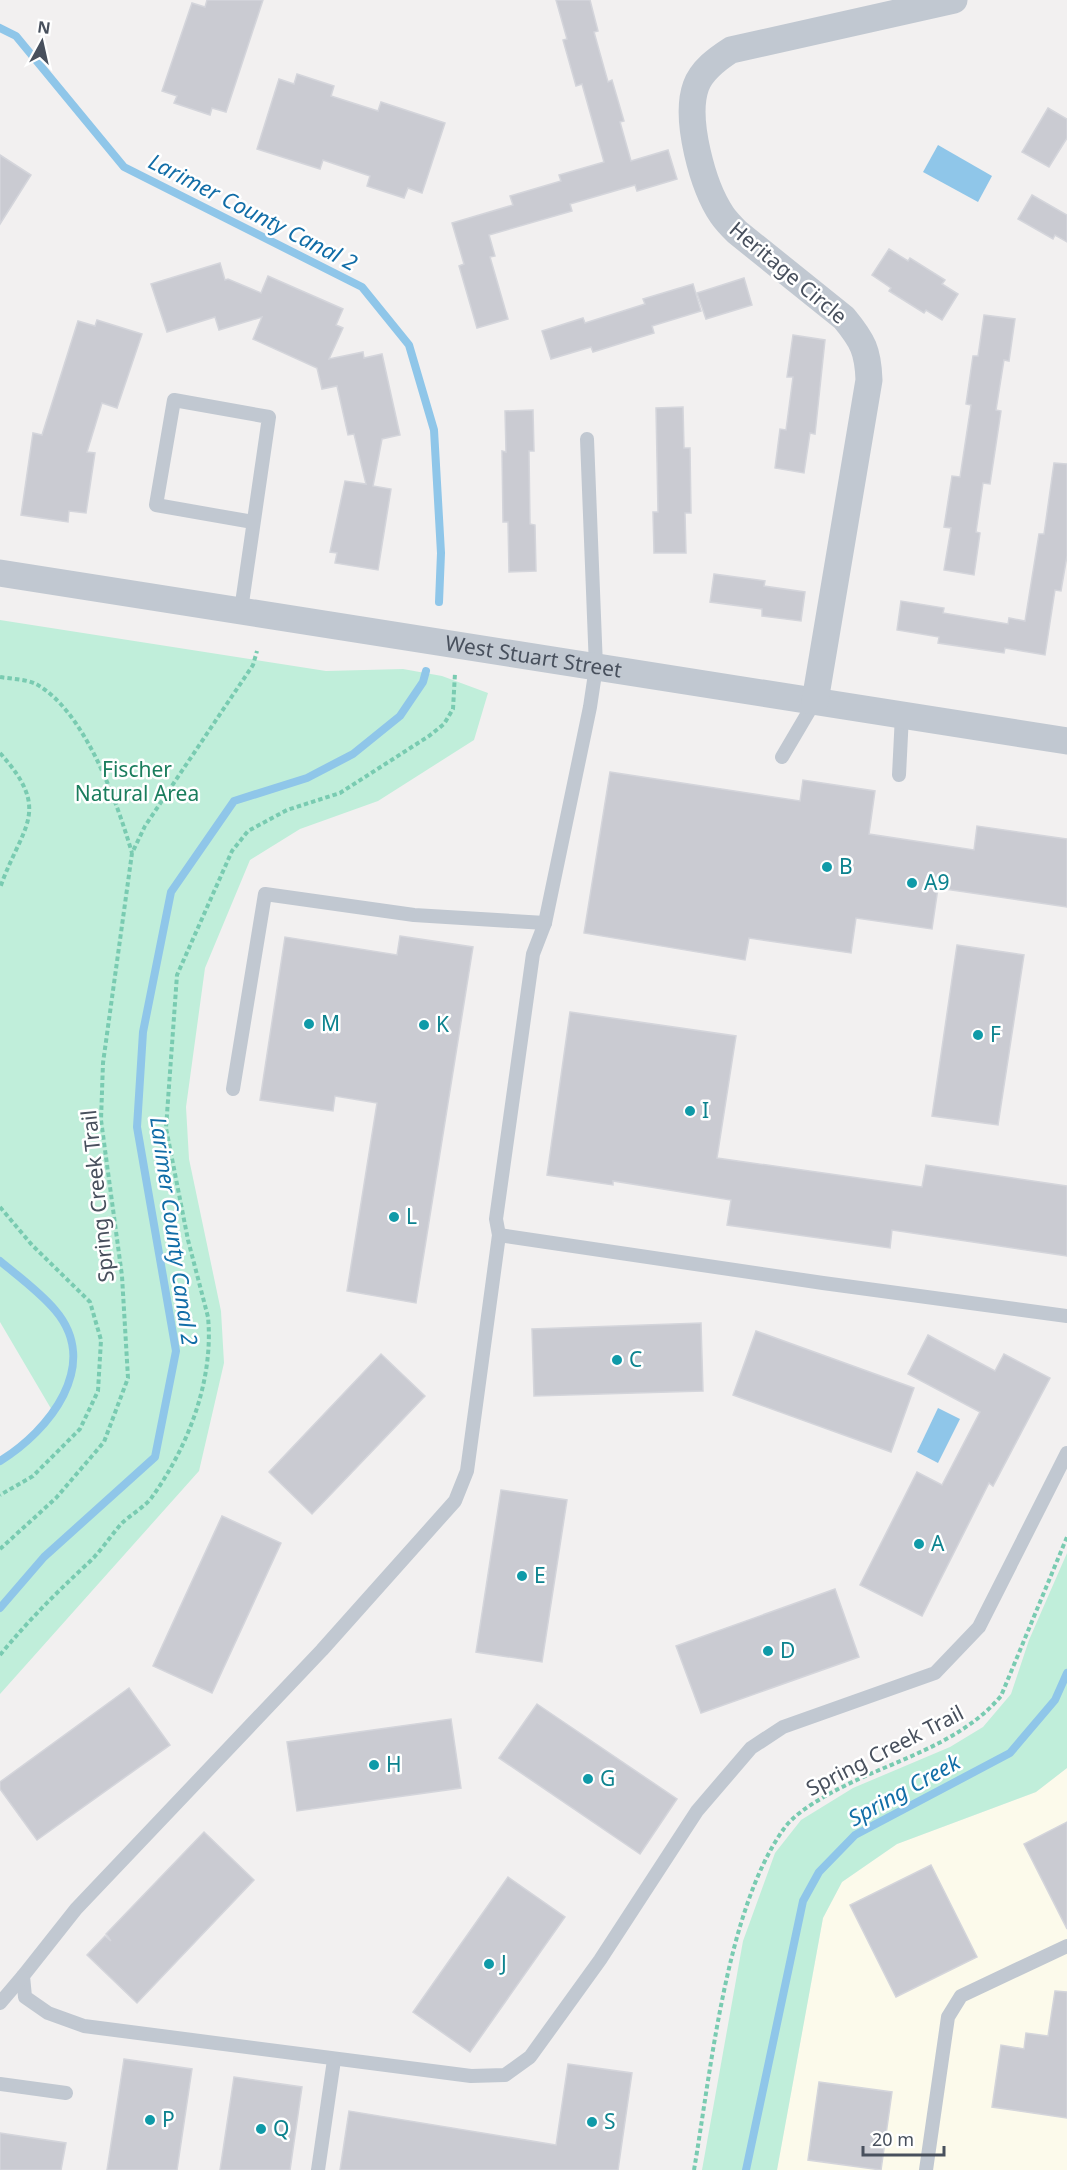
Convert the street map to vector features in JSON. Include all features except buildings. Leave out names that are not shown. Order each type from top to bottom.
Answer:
[{"type":"street","name":"Heritage Circle","points":[[815,701],[869,380],[868,354],[859,335],[844,318],[737,232],[722,216],[711,193],[695,139],[692,107],[696,85],[708,67],[730,50],[954,0]]},
{"type":"street","name":"West Stuart Street","points":[[0,573],[1067,741]]},
{"type":"lane","points":[[241,610],[269,417],[174,400],[156,506],[253,522]]},
{"type":"lane","points":[[0,2003],[76,1909],[322,1650],[455,1501],[467,1471],[499,1235],[496,1219],[533,954],[545,923],[590,707],[596,667],[587,439]]},
{"type":"lane","points":[[782,758],[815,701]]},
{"type":"lane","points":[[899,775],[902,715]]},
{"type":"lane","points":[[233,1089],[265,894],[414,915],[545,923]]},
{"type":"lane","points":[[499,1235],[1067,1316]]},
{"type":"lane","points":[[23,1976],[25,1997],[48,2013],[84,2026],[471,2076],[505,2075],[531,2057],[600,1960],[697,1811],[751,1748],[783,1727],[935,1673],[979,1627],[1067,1453]]},
{"type":"lane","points":[[926,2170],[948,2017],[952,2010],[962,1996],[1067,1946]]},
{"type":"lane","points":[[318,2170],[334,2060]]},
{"type":"lane","points":[[0,2084],[66,2093]]},
{"type":"path","name":"Spring Creek Trail","points":[[0,1549],[56,1498],[104,1442],[128,1378],[122,1276],[101,1120],[103,1063],[132,853],[145,826],[253,665],[257,651]]},
{"type":"path","points":[[0,1655],[36,1611],[86,1566],[140,1506],[151,1499],[174,1462],[200,1398],[210,1342],[208,1317],[173,1173],[166,1128],[167,1092],[177,975],[232,851],[248,831],[287,810],[340,793],[372,774],[444,724],[453,710],[455,673]]},
{"type":"path","points":[[0,677],[34,683],[59,701],[99,761],[132,853]]},
{"type":"path","points":[[0,753],[18,773],[29,795],[30,818],[0,888]]},
{"type":"path","points":[[0,1207],[32,1245],[90,1302],[101,1340],[98,1391],[80,1429],[33,1476],[0,1495]]},
{"type":"path","name":"Spring Creek Trail","points":[[694,2170],[723,2001],[742,1922],[765,1858],[784,1827],[811,1804],[959,1732],[986,1714],[1001,1696],[1067,1537]]},
{"type":"shaded area","points":[[1067,1768],[1067,2170],[777,2170],[823,1918],[842,1882],[897,1844],[1036,1792]]},
{"type":"green space","name":"Fischer Natural Area","points":[[0,620],[326,671],[403,669],[442,676],[488,693],[474,740],[378,801],[300,829],[250,860],[205,968],[186,1107],[189,1159],[221,1311],[224,1363],[199,1471],[0,1694],[0,1461],[23,1447],[53,1412],[0,1322]]},
{"type":"green space","points":[[1067,1553],[1067,1768],[1036,1792],[897,1844],[842,1882],[823,1918],[777,2170],[702,2170],[743,1941],[775,1853],[801,1820],[853,1788],[950,1747],[983,1727],[1011,1694],[1029,1640]]},
{"type":"water","points":[[938,145],[992,176],[978,202],[923,172]]},
{"type":"water","points":[[938,1408],[960,1419],[938,1463],[917,1452]]},
{"type":"waterway","name":"Larimer County Canal 2","points":[[0,28],[16,36],[124,167],[362,287],[409,345],[434,430],[441,553],[439,602]]},
{"type":"waterway","name":"Larimer County Canal 2","points":[[0,1608],[44,1557],[155,1457],[176,1351],[137,1127],[143,1032],[171,892],[234,801],[307,778],[353,754],[400,716],[423,682],[426,671]]},
{"type":"waterway","points":[[0,1261],[55,1310],[68,1331],[73,1353],[71,1374],[63,1395],[51,1415],[36,1432],[0,1461]]},
{"type":"waterway","name":"Spring Creek","points":[[746,2170],[803,1901],[819,1872],[855,1835],[1010,1753],[1055,1700],[1067,1673]]},
{"type":"place","name":"B","points":[[827,867]]},
{"type":"place","name":"A9","points":[[912,883]]},
{"type":"place","name":"M","points":[[309,1024]]},
{"type":"place","name":"K","points":[[424,1025]]},
{"type":"place","name":"F","points":[[978,1035]]},
{"type":"place","name":"I","points":[[690,1111]]},
{"type":"place","name":"L","points":[[394,1217]]},
{"type":"place","name":"C","points":[[617,1360]]},
{"type":"place","name":"A","points":[[919,1544]]},
{"type":"place","name":"E","points":[[522,1576]]},
{"type":"place","name":"D","points":[[768,1651]]},
{"type":"place","name":"H","points":[[374,1765]]},
{"type":"place","name":"G","points":[[588,1779]]},
{"type":"place","name":"J","points":[[489,1964]]},
{"type":"place","name":"P","points":[[150,2120]]},
{"type":"place","name":"S","points":[[592,2122]]},
{"type":"place","name":"Q","points":[[261,2129]]}]
